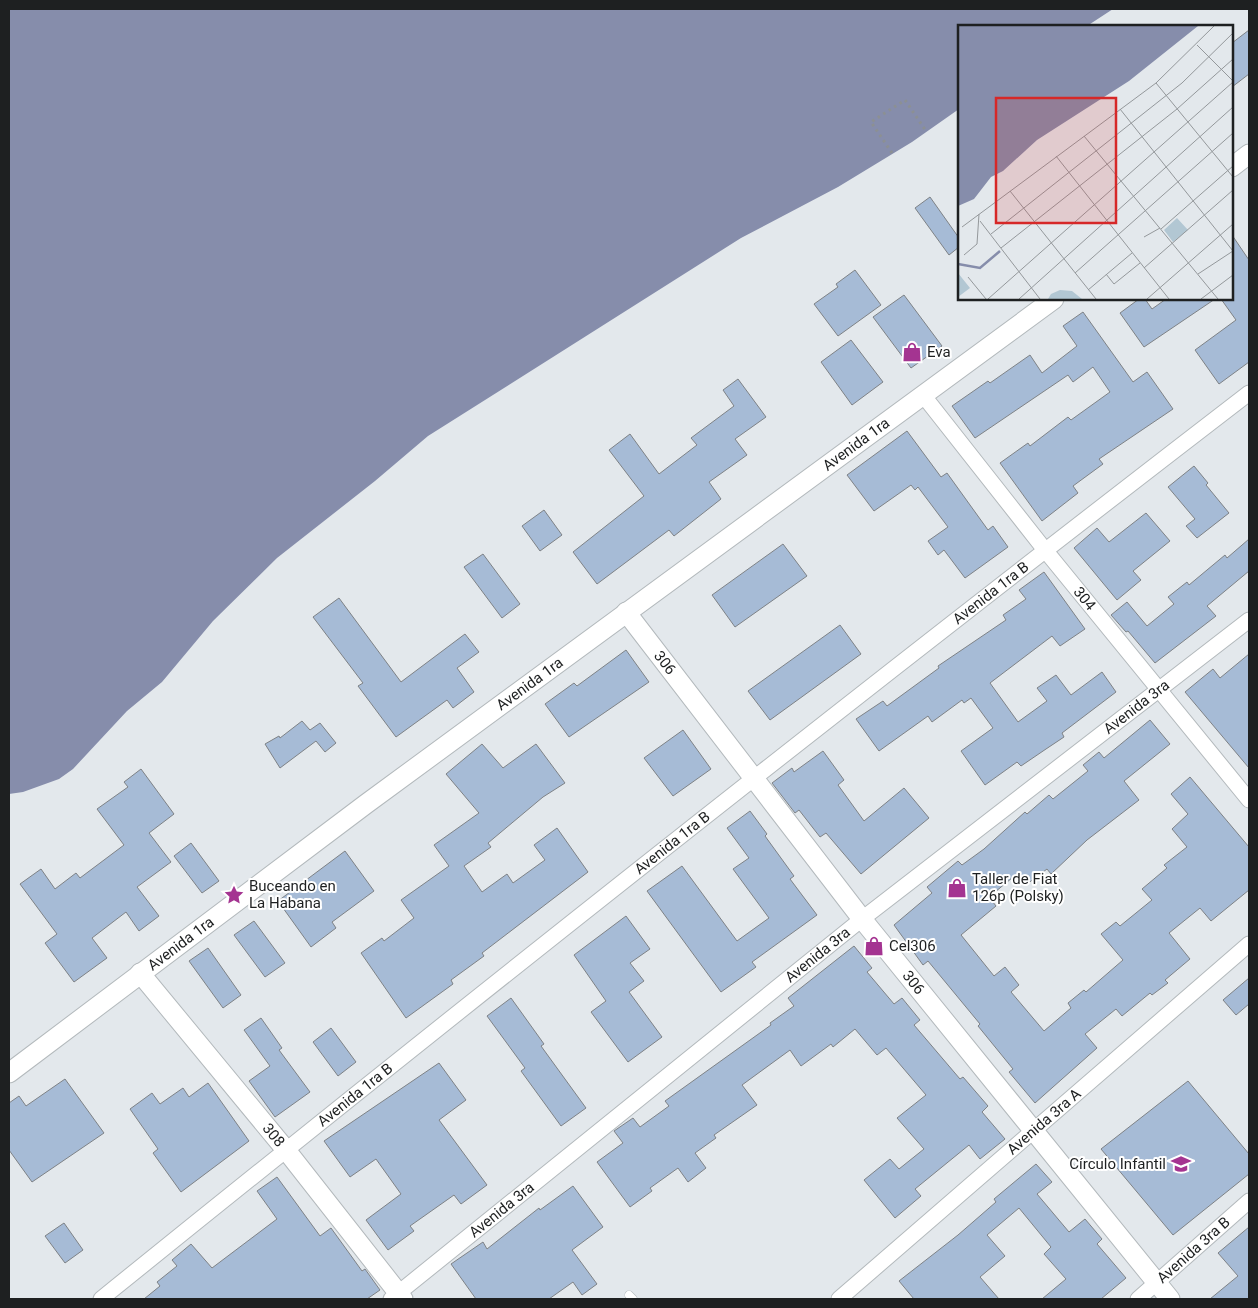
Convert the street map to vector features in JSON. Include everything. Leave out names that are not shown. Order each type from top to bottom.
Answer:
[{"type":"street","points":[[1233,166],[1249,154]]},
{"type":"street","name":"Avenida 1ra","points":[[9,1074],[140,973],[626,612],[1053,300]]},
{"type":"street","name":"Avenida 1ra B","points":[[101,1299],[753,780],[1045,550],[1249,393]]},
{"type":"street","name":"304","points":[[923,395],[1045,550],[1249,800]]},
{"type":"street","name":"306","points":[[626,612],[753,780],[862,919],[1170,1299]]},
{"type":"street","name":"Avenida 3ra","points":[[397,1297],[862,919],[1249,620]]},
{"type":"street","name":"Avenida 3ra A","points":[[838,1299],[1249,944]]},
{"type":"street","name":"308","points":[[140,973],[286,1150],[397,1297]]},
{"type":"street","name":"Avenida 3ra B","points":[[1138,1299],[1249,1201]]},
{"type":"path","points":[[892,153],[871,122],[904,100],[926,131]]},
{"type":"water","points":[[9,9],[1113,9],[1089,25],[958,25],[958,110],[912,142],[838,187],[741,238],[428,436],[375,481],[277,558],[213,621],[162,682],[127,711],[73,769],[59,779],[23,792],[9,794]]},
{"type":"building","points":[[1249,30],[1249,74],[1233,86],[1233,42]]},
{"type":"building","points":[[930,197],[958,237],[958,248],[949,255],[915,208]]},
{"type":"building","points":[[1233,236],[1249,260],[1249,362],[1219,384],[1195,350],[1236,320],[1222,300],[1233,300]]},
{"type":"building","points":[[855,270],[881,305],[838,336],[814,304],[838,287],[836,284]]},
{"type":"building","points":[[904,295],[942,346],[911,368],[873,317]]},
{"type":"building","points":[[1138,300],[1146,300],[1152,309],[1165,300],[1214,300],[1144,347],[1120,313]]},
{"type":"building","points":[[1083,312],[1133,382],[1147,372],[1173,409],[1099,459],[1103,464],[1073,486],[1078,493],[1042,521],[1000,463],[1028,443],[1030,446],[1068,417],[1071,420],[1110,392],[1093,367],[1073,382],[1068,375],[975,438],[952,406],[988,381],[990,383],[1030,355],[1042,373],[1077,346],[1063,326]]},
{"type":"building","points":[[851,340],[883,382],[852,405],[821,362]]},
{"type":"building","points":[[738,379],[766,417],[735,439],[747,455],[709,482],[721,499],[674,536],[669,530],[597,584],[573,552],[644,496],[609,450],[630,434],[659,474],[697,445],[691,438],[734,406],[723,390]]},
{"type":"building","points":[[907,431],[941,477],[947,473],[988,530],[993,526],[1008,547],[965,578],[944,550],[938,555],[928,541],[948,527],[918,487],[915,490],[911,485],[874,511],[847,475]]},
{"type":"building","points":[[1194,466],[1208,483],[1206,485],[1229,513],[1197,538],[1186,526],[1195,519],[1168,487]]},
{"type":"building","points":[[544,510],[562,535],[540,551],[522,526]]},
{"type":"building","points":[[1146,513],[1170,541],[1133,571],[1141,580],[1117,600],[1074,548],[1097,528],[1109,542]]},
{"type":"building","points":[[1249,539],[1249,571],[1207,606],[1216,616],[1155,663],[1128,631],[1126,632],[1111,615],[1127,602],[1147,626],[1174,604],[1168,597],[1187,582],[1189,585],[1225,555],[1227,558]]},
{"type":"building","points":[[783,544],[807,576],[735,627],[712,595]]},
{"type":"building","points":[[483,554],[520,604],[502,618],[464,567]]},
{"type":"building","points":[[1044,572],[1085,629],[1060,646],[1052,636],[990,683],[1018,722],[1047,701],[1037,688],[1056,675],[1071,695],[1102,672],[1116,692],[1062,733],[1064,737],[1021,766],[1017,762],[985,785],[961,751],[993,728],[971,698],[964,703],[962,700],[932,722],[928,716],[879,751],[856,719],[883,701],[887,706],[939,668],[938,666],[1006,620],[1003,615],[1026,599],[1019,590]]},
{"type":"building","points":[[339,598],[401,682],[465,634],[479,652],[457,668],[474,692],[453,708],[447,700],[396,737],[358,686],[363,683],[313,617]]},
{"type":"building","points":[[840,625],[861,654],[770,720],[748,691]]},
{"type":"building","points":[[626,650],[649,682],[569,737],[545,704],[574,683],[577,686]]},
{"type":"building","points":[[1249,654],[1249,768],[1185,692],[1213,669],[1220,678]]},
{"type":"building","points":[[1150,720],[1170,744],[1124,781],[1139,800],[1087,840],[1051,874],[1047,869],[1027,884],[1018,873],[989,897],[996,906],[961,935],[994,976],[1005,967],[1019,985],[1011,992],[1044,1031],[1071,1008],[1068,1003],[1084,990],[1086,992],[1123,960],[1101,934],[1116,922],[1120,926],[1152,900],[1142,889],[1167,868],[1164,865],[1187,847],[1172,829],[1188,814],[1171,794],[1190,777],[1249,847],[1249,890],[1211,921],[1200,908],[1169,933],[1190,959],[1165,980],[1168,983],[1152,995],[1150,993],[1122,1016],[1116,1009],[1085,1034],[1097,1048],[1035,1103],[1009,1072],[1013,1069],[978,1026],[980,1024],[928,961],[923,965],[894,925],[932,893],[927,887],[958,861],[962,865],[984,849],[1025,812],[1027,814],[1049,795],[1053,799],[1088,771],[1083,765],[1099,752],[1104,758]]},
{"type":"building","points":[[302,721],[310,730],[320,723],[336,743],[325,752],[316,741],[280,768],[265,744],[279,736],[280,738]]},
{"type":"building","points":[[683,730],[711,769],[673,796],[644,758]]},
{"type":"building","points":[[482,744],[503,768],[536,744],[565,783],[543,797],[488,843],[491,847],[464,866],[482,892],[507,874],[513,883],[545,860],[534,845],[557,828],[588,872],[482,953],[484,956],[451,980],[453,984],[406,1018],[361,953],[382,938],[384,941],[414,918],[401,900],[449,866],[434,845],[479,813],[446,774]]},
{"type":"building","points":[[823,751],[844,780],[838,785],[864,821],[904,788],[929,818],[861,874],[826,833],[820,837],[799,810],[795,813],[772,783],[792,768],[794,772]]},
{"type":"building","points":[[141,769],[174,814],[149,833],[171,862],[137,887],[159,916],[139,931],[126,912],[92,938],[107,958],[74,982],[45,943],[57,934],[20,884],[41,869],[55,889],[76,873],[80,878],[124,845],[97,809],[128,787],[124,782]]},
{"type":"building","points":[[750,811],[767,834],[765,836],[794,876],[790,879],[817,915],[752,962],[756,967],[721,992],[647,891],[682,866],[737,941],[769,918],[733,869],[749,858],[727,828]]},
{"type":"building","points":[[191,843],[219,881],[202,893],[174,856]]},
{"type":"building","points":[[345,851],[374,891],[332,922],[336,928],[311,947],[278,901]]},
{"type":"building","points":[[626,916],[650,949],[630,963],[644,981],[629,992],[662,1037],[628,1062],[591,1012],[606,1001],[574,955]]},
{"type":"building","points":[[254,921],[285,963],[265,977],[234,935]]},
{"type":"building","points":[[854,946],[872,968],[867,972],[894,1004],[902,998],[920,1020],[914,1025],[960,1079],[963,1077],[988,1106],[982,1112],[1005,1139],[980,1159],[969,1145],[915,1189],[921,1196],[895,1218],[864,1180],[890,1159],[899,1169],[924,1149],[897,1118],[926,1095],[886,1048],[877,1055],[855,1029],[833,1047],[831,1044],[801,1066],[790,1050],[742,1085],[757,1105],[714,1135],[716,1138],[695,1153],[706,1168],[688,1182],[678,1168],[650,1188],[652,1191],[630,1207],[597,1162],[623,1143],[614,1131],[633,1118],[640,1127],[669,1106],[665,1101],[771,1025],[770,1023],[794,1006],[788,998]]},
{"type":"building","points":[[208,948],[241,995],[223,1008],[189,961]]},
{"type":"building","points":[[1249,978],[1249,1004],[1236,1015],[1223,1000]]},
{"type":"building","points":[[511,998],[544,1044],[541,1046],[586,1108],[561,1126],[521,1071],[525,1068],[487,1016]]},
{"type":"building","points":[[261,1018],[282,1048],[279,1050],[310,1092],[275,1117],[249,1081],[270,1066],[244,1030]]},
{"type":"building","points":[[331,1028],[356,1062],[338,1076],[313,1042]]},
{"type":"building","points":[[439,1063],[466,1100],[439,1120],[487,1185],[461,1204],[454,1195],[410,1226],[414,1231],[388,1250],[366,1220],[401,1194],[376,1159],[350,1177],[324,1141]]},
{"type":"building","points":[[65,1079],[104,1133],[32,1182],[9,1150],[9,1103],[19,1096],[26,1106]]},
{"type":"building","name":"Círculo Infantil","points":[[1188,1081],[1249,1154],[1249,1174],[1173,1235],[1101,1149]]},
{"type":"building","points":[[208,1083],[249,1141],[181,1192],[153,1153],[158,1149],[130,1109],[152,1093],[160,1104],[183,1088],[189,1097]]},
{"type":"building","points":[[1036,1164],[1052,1182],[1037,1194],[1069,1232],[1085,1219],[1102,1239],[1097,1244],[1126,1278],[1101,1299],[1042,1299],[1066,1279],[1044,1254],[1051,1247],[1019,1208],[987,1235],[1005,1256],[980,1277],[999,1299],[914,1299],[899,1281],[958,1235],[996,1202],[994,1199]]},
{"type":"building","points":[[277,1177],[320,1236],[331,1228],[362,1271],[365,1269],[380,1290],[367,1299],[144,1299],[160,1286],[157,1282],[177,1266],[172,1260],[191,1244],[212,1268],[277,1219],[257,1191]]},
{"type":"building","points":[[573,1186],[603,1227],[572,1250],[597,1284],[582,1295],[573,1282],[549,1299],[476,1299],[451,1264],[483,1242],[487,1249],[539,1208],[540,1210]]},
{"type":"building","points":[[64,1223],[83,1250],[65,1263],[45,1236]]},
{"type":"building","points":[[1249,1227],[1249,1299],[1210,1299],[1238,1276],[1218,1253]]},
{"type":"place","name":"Eva","points":[[912,352]]},
{"type":"place","name":"Taller de Fiat 126p (Polsky)","points":[[957,888]]},
{"type":"place","name":"Buceando en La Habana","points":[[234,895]]},
{"type":"place","name":"Cel306","points":[[874,946]]},
{"type":"place","name":"Círculo Infantil","points":[[1181,1164]]}]
